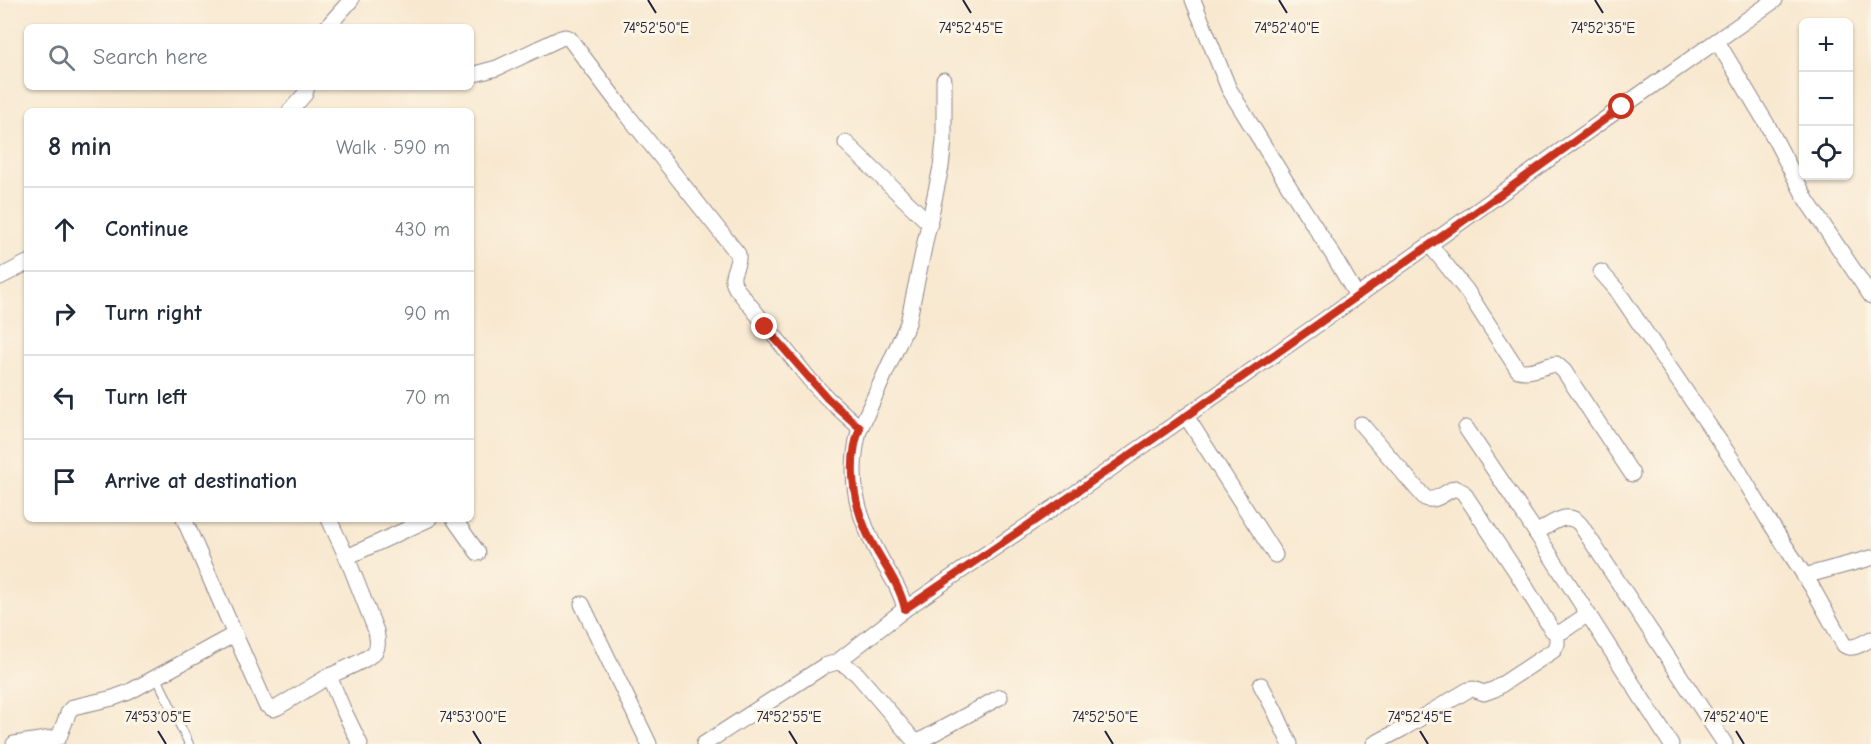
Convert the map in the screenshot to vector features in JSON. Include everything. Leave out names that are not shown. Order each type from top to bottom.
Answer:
[{"type":"street","points":[[330,24],[351,0]]},
{"type":"street","points":[[1193,0],[1229,89],[1357,296]]},
{"type":"street","points":[[704,744],[824,666],[837,662],[905,609],[1186,416],[1775,0]]},
{"type":"street","points":[[474,74],[496,68],[561,38],[569,38],[738,254],[739,261],[732,275],[736,288],[810,380],[860,428]]},
{"type":"street","points":[[1717,41],[1768,126],[1807,201],[1871,296]]},
{"type":"street","points":[[905,609],[898,589],[867,533],[855,495],[854,449],[860,428],[908,323],[930,224],[943,150],[944,80]]},
{"type":"street","points":[[293,108],[306,90]]},
{"type":"street","points":[[846,143],[930,224]]},
{"type":"street","points":[[1430,245],[1467,291],[1518,369],[1523,372],[1556,364],[1564,371],[1632,474]]},
{"type":"street","points":[[0,278],[24,265]]},
{"type":"street","points":[[1601,272],[1616,289],[1733,461],[1844,645],[1848,648],[1871,639]]},
{"type":"street","points":[[1186,416],[1275,555]]},
{"type":"street","points":[[1361,424],[1425,498],[1434,500],[1455,488],[1463,492],[1517,573],[1546,622],[1557,633],[1557,644],[1554,651],[1495,689],[1484,693],[1473,689],[1468,690],[1374,744]]},
{"type":"street","points":[[1466,428],[1671,744]]},
{"type":"street","points":[[1536,533],[1561,519],[1569,516],[1575,518],[1725,744]]},
{"type":"street","points":[[185,522],[265,702],[269,708],[273,709],[329,676],[372,655],[377,647],[376,631],[331,522]]},
{"type":"street","points":[[347,557],[423,522]]},
{"type":"street","points":[[456,522],[478,553]]},
{"type":"street","points":[[1804,576],[1871,558]]},
{"type":"street","points":[[582,604],[649,744]]},
{"type":"street","points":[[1557,633],[1588,614]]},
{"type":"street","points":[[14,744],[59,736],[69,711],[73,707],[129,692],[235,634]]},
{"type":"street","points":[[837,662],[857,674],[916,743],[1000,697]]},
{"type":"street","points":[[329,676],[360,744]]},
{"type":"street","points":[[1261,685],[1290,744]]},
{"type":"lane","points":[[157,678],[189,744]]},
{"type":"route","points":[[765,327],[810,380],[860,428],[854,449],[855,495],[867,533],[903,598],[905,609],[1324,320],[1622,107]]}]
